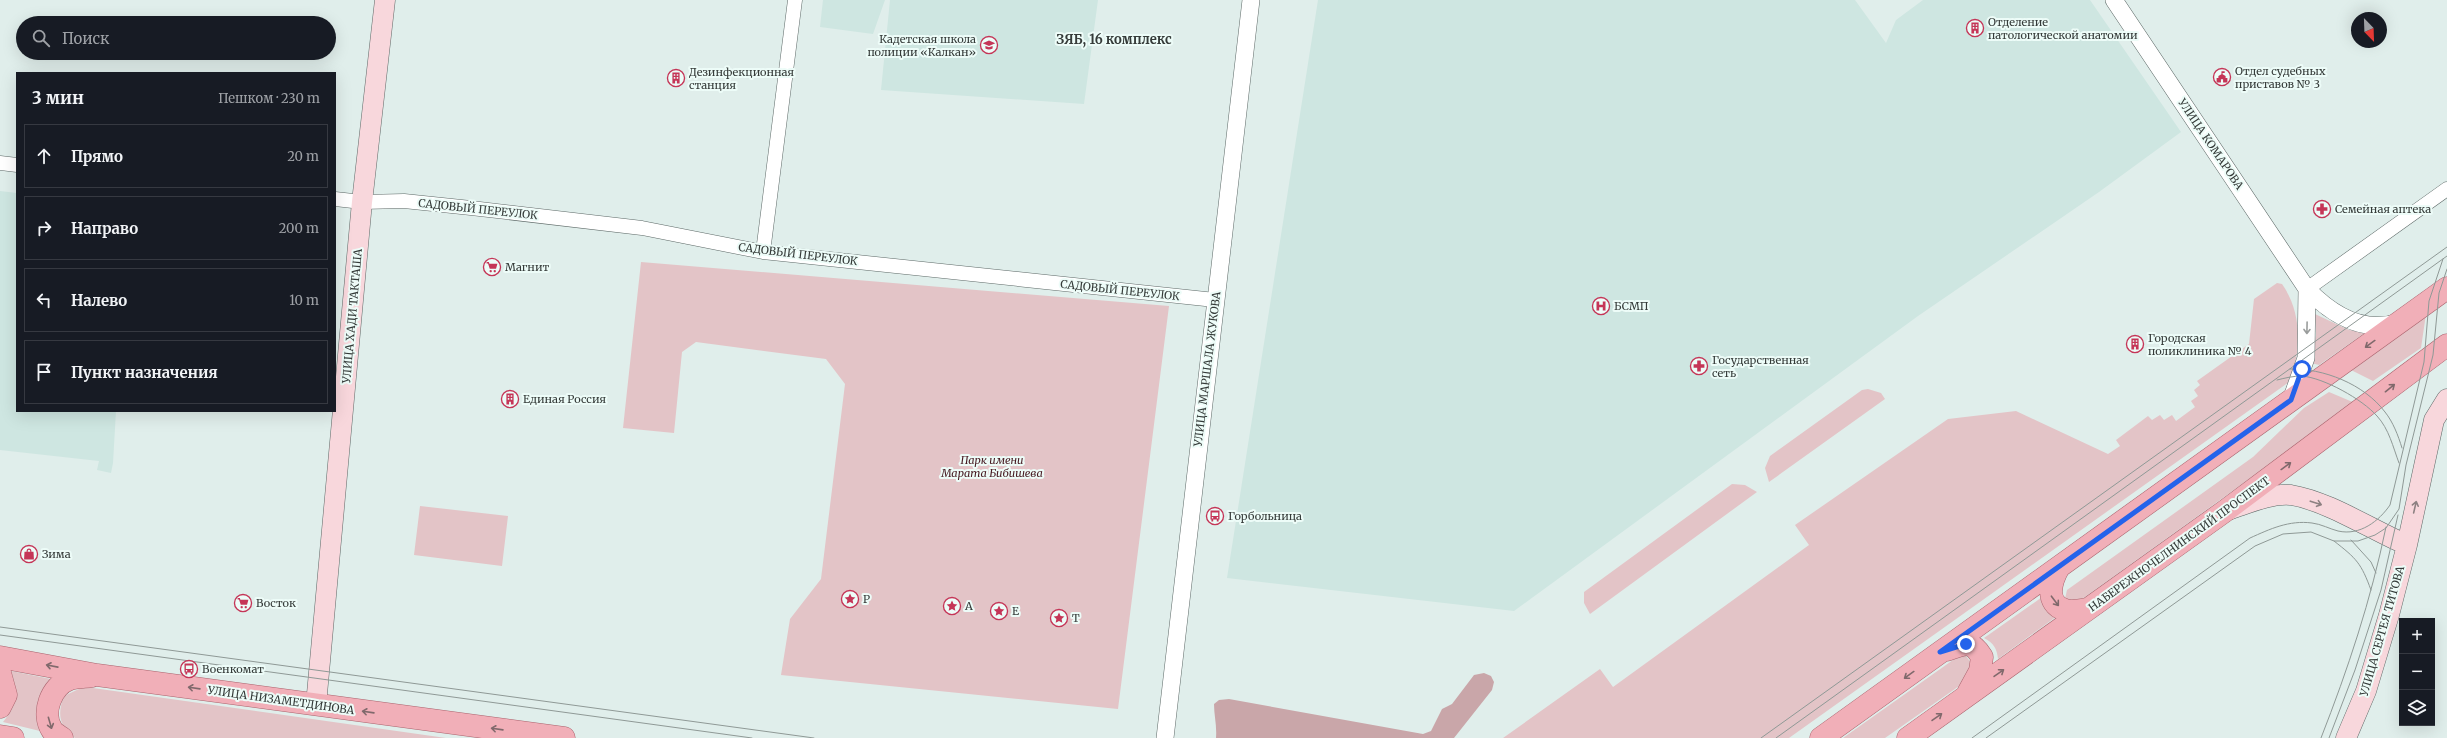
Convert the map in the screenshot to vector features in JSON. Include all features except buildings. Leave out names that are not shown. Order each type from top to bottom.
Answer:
[{"type":"main road","name":"УЛИЦА ХАДИ ТАКТАША","points":[[316,705],[362,202],[385,0]]},
{"type":"main road","points":[[1821,738],[2447,288]]},
{"type":"main road","name":"НАБЕРЕЖНОЧЕЛНИНСКИЙ ПРОСПЕКТ","points":[[1908,738],[2225,511],[2444,349]]},
{"type":"main road","name":"УЛИЦА СЕРГЕЯ ТИТОВА","points":[[2346,738],[2366,691],[2407,545],[2434,420],[2447,399]]},
{"type":"main road","points":[[2225,511],[2271,497],[2291,495],[2330,508],[2407,545]]},
{"type":"main road","points":[[2059,567],[2051,582],[2051,596],[2056,604],[2066,611],[2088,609]]},
{"type":"main road","points":[[1940,652],[1966,644],[1976,647],[1982,657],[1980,671],[1967,696]]},
{"type":"main road","name":"УЛИЦА НИЗАМЕТДИНОВА","points":[[0,657],[97,675],[564,738]]},
{"type":"main road","points":[[0,673],[6,695],[0,707]]},
{"type":"main road","points":[[62,738],[52,730],[48,716],[49,701],[56,689],[69,680],[97,675]]},
{"type":"main road","points":[[0,736],[14,738]]},
{"type":"street","points":[[763,252],[795,0]]},
{"type":"street","name":"УЛИЦА МАРШАЛА ЖУКОВА","points":[[1165,738],[1251,0]]},
{"type":"street","name":"УЛИЦА КОМАРОВА","points":[[2114,0],[2307,289],[2325,307],[2345,319],[2367,325],[2390,325],[2401,321]]},
{"type":"street","points":[[0,163],[16,165]]},
{"type":"street","points":[[2291,400],[2306,358],[2307,289],[2447,189]]},
{"type":"street","name":"САДОВЫЙ ПЕРЕУЛОК","points":[[336,199],[362,202],[404,201],[642,228],[763,252],[1215,300]]},
{"type":"shaded area","points":[[823,0],[885,0],[873,34],[820,27]]},
{"type":"shaded area","name":"Кадетская школа полиции «Калкан»","points":[[890,0],[1098,0],[1084,104],[881,90]]},
{"type":"shaded area","name":"БСМП","points":[[1318,0],[1855,0],[1886,43],[1896,20],[1923,0],[2090,0],[2181,132],[2099,192],[1918,316],[1514,611],[1227,578]]},
{"type":"shaded area","points":[[0,191],[16,193],[16,412],[116,412],[111,473],[97,470],[99,461],[0,450]]},
{"type":"shaded area","points":[[1484,673],[1491,676],[1494,682],[1492,690],[1454,738],[1216,738],[1214,704],[1219,700],[1229,699],[1423,734],[1431,731],[1442,709],[1452,704],[1474,675]]},
{"type":"green space","name":"Парк имени Марата Бибишева","points":[[641,262],[1169,306],[1118,709],[781,675],[790,619],[821,579],[845,384],[826,359],[696,342],[682,352],[674,433],[623,428]]},
{"type":"green space","points":[[2277,283],[2282,284],[2289,295],[2298,332],[2296,358],[2289,382],[1789,738],[1503,738],[1600,669],[1613,687],[1809,545],[1795,525],[1948,419],[2016,411],[2108,454],[2120,446],[2116,440],[2148,416],[2152,420],[2160,415],[2164,420],[2172,415],[2176,421],[2195,407],[2191,401],[2198,396],[2194,390],[2200,385],[2197,381],[2249,344],[2254,299]]},
{"type":"green space","points":[[2315,314],[2349,330],[2366,332],[2319,365],[2311,363],[2316,335]]},
{"type":"green space","points":[[2426,314],[2421,348],[2373,381],[2349,369]]},
{"type":"green space","points":[[1868,389],[1881,393],[1885,399],[1769,482],[1765,468],[1770,456],[1862,390]]},
{"type":"green space","points":[[2329,392],[2355,403],[2075,604],[2065,599],[2067,590],[2253,457],[2304,408]]},
{"type":"green space","points":[[1732,484],[1745,485],[1757,492],[1590,614],[1584,603],[1584,592]]},
{"type":"green space","points":[[420,506],[508,516],[502,566],[414,555]]},
{"type":"green space","points":[[2045,595],[2060,614],[1998,659],[1997,652],[1994,647],[1984,638]]},
{"type":"green space","points":[[1960,655],[1965,655],[1973,665],[1972,677],[1885,738],[1843,738]]},
{"type":"green space","points":[[11,671],[56,680],[44,732],[3,722],[14,704],[15,698],[15,685]]},
{"type":"green space","points":[[81,688],[93,688],[446,738],[75,738],[66,729],[60,714],[64,696]]},
{"type":"tram line","points":[[1761,738],[2447,247]]},
{"type":"tram line","points":[[1776,738],[2447,256]]},
{"type":"tram line","points":[[1972,738],[2250,538],[2288,524],[2304,522],[2319,524],[2338,531],[2354,531],[2375,522],[2386,511],[2390,505],[2424,362],[2429,301],[2443,259]]},
{"type":"tram line","points":[[1986,738],[2255,546],[2283,534],[2311,532],[2334,541],[2358,541],[2375,535],[2386,528],[2399,509],[2406,465],[2433,355],[2439,293],[2447,269]]},
{"type":"tram line","points":[[2290,369],[2303,369],[2329,375],[2366,393],[2388,416],[2399,438],[2402,448]]},
{"type":"tram line","points":[[2277,380],[2302,376],[2321,381],[2352,396],[2370,409],[2381,421],[2390,438],[2399,463]]},
{"type":"tram line","points":[[2329,738],[2355,670],[2381,590],[2398,515]]},
{"type":"tram line","points":[[2321,738],[2358,634],[2386,527]]},
{"type":"tram line","points":[[2351,540],[2371,562],[2376,573]]},
{"type":"tram line","points":[[2334,541],[2348,552],[2361,567],[2371,590]]},
{"type":"tram line","points":[[0,627],[814,738]]},
{"type":"tram line","points":[[0,635],[752,738]]},
{"type":"place","name":"Отделение патологической анатомии","points":[[1975,28]]},
{"type":"place","name":"Кадетская школа полиции «Калкан»","points":[[989,45]]},
{"type":"place","name":"Отдел судебных приставов № 3","points":[[2222,77]]},
{"type":"place","name":"Дезинфекционная станция","points":[[676,78]]},
{"type":"place","name":"Семейная аптека","points":[[2322,209]]},
{"type":"place","name":"Магнит","points":[[492,267]]},
{"type":"place","name":"БСМП","points":[[1601,306]]},
{"type":"place","name":"Городская поликлиника № 4","points":[[2135,344]]},
{"type":"place","name":"Государственная сеть","points":[[1699,366]]},
{"type":"place","name":"Единая Россия","points":[[510,399]]},
{"type":"place","name":"Горбольница","points":[[1215,516]]},
{"type":"place","name":"Зима","points":[[29,554]]},
{"type":"place","name":"Р","points":[[850,599]]},
{"type":"place","name":"Восток","points":[[243,603]]},
{"type":"place","name":"А","points":[[952,606]]},
{"type":"place","name":"Е","points":[[999,611]]},
{"type":"place","name":"Т","points":[[1059,618]]},
{"type":"place","name":"Военкомат","points":[[189,669]]},
{"type":"district","name":"ЗЯБ, 16 комплекс","points":[[1114,39]]},
{"type":"route","points":[[1966,644],[1940,652],[2291,400],[2301,376],[2302,369]]}]
